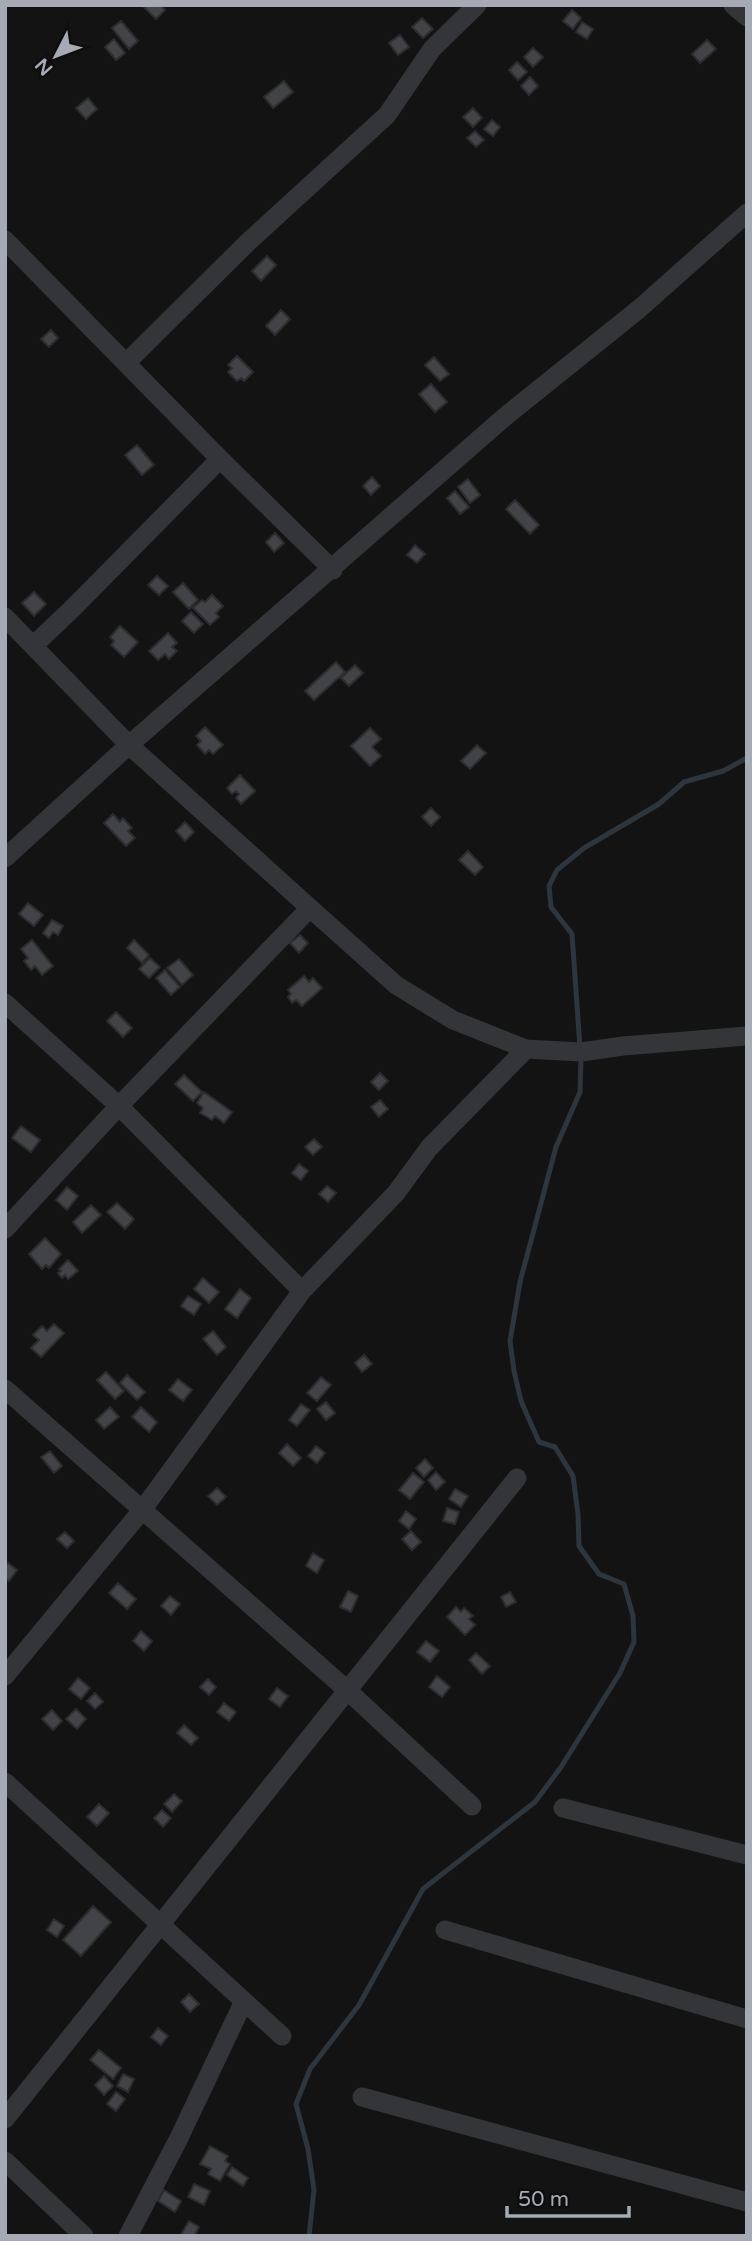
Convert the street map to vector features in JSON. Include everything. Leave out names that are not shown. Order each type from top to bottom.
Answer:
[{"type":"street","points":[[126,363],[246,244],[387,115],[432,49],[477,5]]},
{"type":"street","points":[[733,5],[747,18]]},
{"type":"street","points":[[5,858],[507,415],[639,309],[747,213]]},
{"type":"street","points":[[5,240],[333,570]]},
{"type":"street","points":[[33,646],[220,459]]},
{"type":"street","points":[[5,617],[130,745],[310,908],[396,985],[453,1020],[526,1049],[581,1052],[747,1036]]},
{"type":"street","points":[[5,1230],[310,908]]},
{"type":"street","points":[[5,1003],[120,1106],[302,1291]]},
{"type":"street","points":[[5,1676],[143,1509],[302,1291],[396,1193],[429,1148],[526,1049]]},
{"type":"street","points":[[5,1389],[347,1690],[472,1806]]},
{"type":"street","points":[[5,2119],[517,1478]]},
{"type":"street","points":[[5,1782],[282,2036]]},
{"type":"street","points":[[563,1808],[747,1855]]},
{"type":"street","points":[[445,1930],[747,2019]]},
{"type":"street","points":[[128,2236],[178,2140],[244,2001]]},
{"type":"street","points":[[362,2097],[747,2202]]},
{"type":"street","points":[[5,2161],[85,2236]]},
{"type":"building","points":[[161,5],[165,10],[156,19],[144,7]]},
{"type":"building","points":[[572,10],[581,18],[573,29],[563,21]]},
{"type":"building","points":[[422,18],[433,29],[423,38],[412,27]]},
{"type":"building","points":[[121,21],[138,41],[129,49],[112,28]]},
{"type":"building","points":[[582,22],[593,29],[587,39],[576,32]]},
{"type":"building","points":[[400,35],[409,47],[398,55],[389,43]]},
{"type":"building","points":[[114,39],[125,53],[116,60],[105,47]]},
{"type":"building","points":[[707,40],[716,49],[700,63],[692,54]]},
{"type":"building","points":[[533,48],[543,57],[533,67],[524,57]]},
{"type":"building","points":[[517,62],[527,72],[518,80],[509,70]]},
{"type":"building","points":[[530,77],[538,86],[529,95],[521,86]]},
{"type":"building","points":[[284,81],[293,92],[273,108],[264,97]]},
{"type":"building","points":[[88,98],[97,109],[86,119],[76,108]]},
{"type":"building","points":[[473,108],[482,118],[473,127],[463,117]]},
{"type":"building","points":[[492,120],[500,127],[493,136],[484,129]]},
{"type":"building","points":[[475,131],[484,140],[476,147],[467,138]]},
{"type":"building","points":[[267,256],[276,265],[261,281],[252,271]]},
{"type":"building","points":[[281,310],[290,319],[275,335],[266,326]]},
{"type":"building","points":[[51,330],[58,338],[49,347],[41,339]]},
{"type":"building","points":[[237,356],[253,372],[244,381],[241,378],[237,381],[228,372],[232,368],[228,365]]},
{"type":"building","points":[[434,357],[449,374],[440,381],[425,365]]},
{"type":"building","points":[[431,384],[447,402],[435,412],[419,394]]},
{"type":"building","points":[[137,445],[154,465],[142,475],[125,455]]},
{"type":"building","points":[[372,477],[380,486],[371,495],[363,486]]},
{"type":"building","points":[[468,479],[480,495],[470,503],[458,487]]},
{"type":"building","points":[[455,491],[469,507],[460,514],[447,498]]},
{"type":"building","points":[[515,500],[539,525],[530,534],[506,509]]},
{"type":"building","points":[[275,533],[284,543],[274,552],[266,542]]},
{"type":"building","points":[[415,545],[425,554],[417,563],[407,555]]},
{"type":"building","points":[[157,576],[168,586],[159,595],[148,585]]},
{"type":"building","points":[[183,583],[198,600],[189,609],[173,592]]},
{"type":"building","points":[[34,592],[46,604],[34,616],[22,603]]},
{"type":"building","points":[[212,595],[223,606],[216,613],[219,617],[210,625],[193,608]]},
{"type":"building","points":[[191,612],[203,624],[194,633],[182,621]]},
{"type":"building","points":[[120,626],[138,642],[124,657],[111,645],[114,641],[110,637]]},
{"type":"building","points":[[168,633],[177,643],[172,647],[177,651],[169,659],[165,654],[158,660],[149,651]]},
{"type":"building","points":[[336,662],[345,672],[314,700],[305,691]]},
{"type":"building","points":[[355,665],[363,673],[349,686],[341,678]]},
{"type":"building","points":[[205,727],[223,745],[213,754],[209,750],[205,754],[197,745],[201,741],[196,736]]},
{"type":"building","points":[[370,728],[381,739],[372,747],[381,756],[370,766],[351,746]]},
{"type":"building","points":[[477,745],[486,753],[470,769],[461,761]]},
{"type":"building","points":[[240,775],[255,791],[241,804],[236,798],[239,794],[236,791],[232,794],[227,788]]},
{"type":"building","points":[[431,808],[440,817],[431,826],[422,817]]},
{"type":"building","points":[[113,814],[120,822],[123,818],[132,828],[128,831],[135,838],[126,846],[104,823]]},
{"type":"building","points":[[185,822],[194,832],[185,841],[176,831]]},
{"type":"building","points":[[468,851],[483,867],[475,875],[459,860]]},
{"type":"building","points":[[28,903],[43,915],[34,926],[19,914]]},
{"type":"building","points":[[52,920],[63,926],[58,935],[53,932],[49,938],[43,933]]},
{"type":"building","points":[[300,935],[308,943],[299,953],[290,943]]},
{"type":"building","points":[[32,940],[53,966],[42,975],[35,966],[31,970],[24,961],[28,958],[21,949]]},
{"type":"building","points":[[134,940],[149,955],[142,963],[127,948]]},
{"type":"building","points":[[150,958],[160,967],[149,978],[139,969]]},
{"type":"building","points":[[179,959],[193,975],[182,985],[167,968]]},
{"type":"building","points":[[165,970],[180,987],[171,995],[156,978]]},
{"type":"building","points":[[304,976],[309,982],[313,978],[322,988],[302,1006],[296,1000],[292,1003],[288,990]]},
{"type":"building","points":[[116,1012],[132,1028],[123,1037],[107,1021]]},
{"type":"building","points":[[380,1073],[388,1081],[379,1090],[371,1082]]},
{"type":"building","points":[[184,1075],[202,1092],[193,1101],[175,1084]]},
{"type":"building","points":[[204,1092],[232,1112],[224,1123],[215,1116],[212,1120],[200,1113],[203,1108],[197,1103]]},
{"type":"building","points":[[380,1100],[388,1109],[379,1117],[371,1107]]},
{"type":"building","points":[[21,1126],[40,1140],[31,1152],[12,1138]]},
{"type":"building","points":[[314,1139],[322,1147],[313,1155],[305,1147]]},
{"type":"building","points":[[299,1164],[308,1171],[301,1180],[292,1173]]},
{"type":"building","points":[[327,1186],[336,1193],[328,1202],[319,1194]]},
{"type":"building","points":[[67,1187],[78,1196],[67,1210],[56,1200]]},
{"type":"building","points":[[117,1203],[134,1219],[125,1229],[107,1212]]},
{"type":"building","points":[[91,1205],[101,1215],[82,1233],[73,1222]]},
{"type":"building","points":[[45,1238],[61,1254],[49,1268],[46,1265],[42,1269],[29,1254]]},
{"type":"building","points":[[68,1260],[78,1271],[68,1279],[65,1275],[62,1278],[58,1273]]},
{"type":"building","points":[[203,1278],[219,1292],[209,1303],[194,1289]]},
{"type":"building","points":[[240,1289],[251,1298],[237,1318],[225,1309]]},
{"type":"building","points":[[188,1296],[201,1304],[194,1315],[181,1306]]},
{"type":"building","points":[[54,1324],[64,1333],[41,1357],[31,1348],[39,1340],[33,1335],[42,1326],[47,1331]]},
{"type":"building","points":[[213,1331],[226,1347],[217,1355],[203,1339]]},
{"type":"building","points":[[364,1355],[372,1364],[362,1372],[355,1363]]},
{"type":"building","points":[[106,1372],[124,1391],[115,1399],[97,1380]]},
{"type":"building","points":[[127,1375],[145,1392],[137,1400],[120,1383]]},
{"type":"building","points":[[321,1377],[331,1385],[317,1401],[307,1393]]},
{"type":"building","points":[[178,1379],[192,1390],[183,1401],[169,1390]]},
{"type":"building","points":[[326,1402],[335,1413],[326,1420],[317,1409]]},
{"type":"building","points":[[301,1404],[310,1410],[297,1426],[289,1420]]},
{"type":"building","points":[[110,1407],[119,1417],[104,1429],[96,1420]]},
{"type":"building","points":[[141,1407],[157,1422],[149,1432],[132,1417]]},
{"type":"building","points":[[287,1444],[301,1458],[293,1466],[279,1453]]},
{"type":"building","points":[[316,1446],[325,1453],[317,1463],[308,1456]]},
{"type":"building","points":[[50,1451],[62,1466],[54,1473],[41,1457]]},
{"type":"building","points":[[425,1459],[433,1468],[424,1477],[416,1468]]},
{"type":"building","points":[[436,1472],[445,1482],[436,1490],[428,1480]]},
{"type":"building","points":[[413,1473],[424,1482],[410,1499],[399,1490]]},
{"type":"building","points":[[217,1488],[226,1497],[217,1505],[208,1496]]},
{"type":"building","points":[[455,1489],[468,1496],[461,1507],[449,1499]]},
{"type":"building","points":[[447,1508],[459,1512],[455,1524],[443,1521]]},
{"type":"building","points":[[406,1511],[416,1519],[409,1529],[399,1521]]},
{"type":"building","points":[[411,1531],[421,1542],[412,1550],[402,1539]]},
{"type":"building","points":[[65,1532],[74,1541],[67,1548],[57,1539]]},
{"type":"building","points":[[313,1553],[324,1560],[317,1573],[306,1566]]},
{"type":"building","points":[[8,1563],[17,1570],[9,1581],[5,1578],[5,1567]]},
{"type":"building","points":[[118,1583],[136,1599],[127,1609],[109,1593]]},
{"type":"building","points":[[348,1591],[358,1596],[351,1612],[340,1607]]},
{"type":"building","points":[[510,1592],[516,1602],[506,1607],[501,1597]]},
{"type":"building","points":[[170,1596],[180,1604],[171,1615],[161,1606]]},
{"type":"building","points":[[456,1607],[461,1612],[464,1608],[473,1616],[469,1619],[475,1625],[465,1635],[447,1617]]},
{"type":"building","points":[[141,1631],[152,1641],[144,1651],[133,1641]]},
{"type":"building","points":[[426,1641],[439,1651],[430,1662],[417,1652]]},
{"type":"building","points":[[476,1653],[490,1666],[482,1674],[469,1660]]},
{"type":"building","points":[[437,1676],[450,1687],[442,1697],[429,1687]]},
{"type":"building","points":[[78,1678],[90,1688],[81,1699],[69,1689]]},
{"type":"building","points":[[208,1679],[216,1687],[209,1695],[200,1687]]},
{"type":"building","points":[[277,1688],[288,1696],[280,1707],[269,1699]]},
{"type":"building","points":[[95,1693],[103,1702],[95,1709],[87,1701]]},
{"type":"building","points":[[224,1703],[236,1712],[229,1721],[217,1712]]},
{"type":"building","points":[[76,1709],[86,1719],[77,1729],[66,1719]]},
{"type":"building","points":[[52,1710],[62,1721],[53,1730],[42,1719]]},
{"type":"building","points":[[184,1725],[198,1738],[191,1745],[177,1733]]},
{"type":"building","points":[[174,1794],[182,1801],[172,1812],[164,1804]]},
{"type":"building","points":[[99,1804],[109,1813],[97,1826],[87,1817]]},
{"type":"building","points":[[162,1810],[171,1818],[163,1827],[154,1818]]},
{"type":"building","points":[[93,1906],[111,1922],[81,1956],[63,1940]]},
{"type":"building","points":[[54,1919],[64,1926],[57,1937],[47,1930]]},
{"type":"building","points":[[189,1994],[199,2004],[190,2012],[181,2002]]},
{"type":"building","points":[[158,2028],[168,2036],[161,2045],[151,2037]]},
{"type":"building","points":[[99,2050],[121,2068],[113,2079],[90,2060]]},
{"type":"building","points":[[123,2074],[134,2079],[128,2092],[117,2086]]},
{"type":"building","points":[[104,2076],[113,2086],[104,2095],[95,2085]]},
{"type":"building","points":[[116,2092],[125,2099],[116,2111],[107,2104]]},
{"type":"building","points":[[210,2146],[228,2156],[225,2161],[230,2164],[220,2181],[208,2174],[211,2169],[200,2164]]},
{"type":"building","points":[[232,2167],[248,2178],[243,2186],[227,2175]]},
{"type":"building","points":[[194,2184],[210,2191],[204,2205],[188,2197]]},
{"type":"building","points":[[164,2190],[181,2201],[175,2212],[158,2201]]},
{"type":"building","points":[[189,2221],[199,2227],[194,2236],[180,2236]]},
{"type":"waterway","points":[[580,1048],[572,934],[551,907],[549,886],[557,870],[584,848],[659,804],[684,782],[723,771],[747,758]]},
{"type":"waterway","points":[[309,2236],[314,2190],[308,2149],[296,2104],[310,2069],[359,2005],[423,1889],[535,1802],[561,1767],[620,1673],[634,1642],[633,1616],[624,1584],[599,1574],[579,1546],[573,1476],[555,1447],[539,1442],[521,1401],[510,1341],[520,1282],[556,1147],[580,1092],[581,1058]]}]
